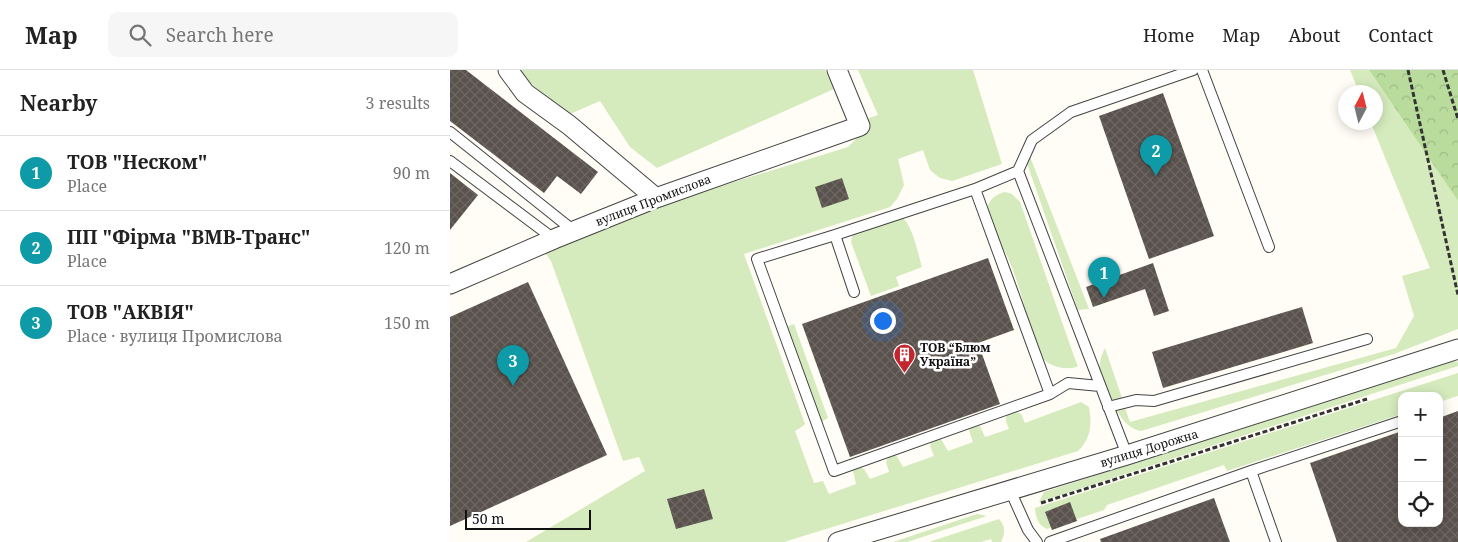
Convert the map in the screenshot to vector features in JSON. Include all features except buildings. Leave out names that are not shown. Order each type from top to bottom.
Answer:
[{"type":"street","points":[[508,70],[525,93],[569,125],[656,198]]},
{"type":"street","name":"вулиця Промислова","points":[[450,284],[656,198],[860,126],[837,70]]},
{"type":"street","name":"вулиця Дорожна","points":[[838,542],[1127,455],[1458,349]]},
{"type":"lane","points":[[1100,386],[1068,383],[1050,394],[834,471],[757,259],[975,189],[1018,171],[1032,140],[1071,112],[1193,70]]},
{"type":"lane","points":[[1202,70],[1269,247]]},
{"type":"lane","points":[[450,132],[574,231]]},
{"type":"lane","points":[[450,161],[554,239]]},
{"type":"lane","points":[[1018,171],[1127,455]]},
{"type":"lane","points":[[975,189],[1050,394]]},
{"type":"lane","points":[[835,235],[854,292]]},
{"type":"lane","points":[[1108,408],[1136,400],[1154,401],[1367,339]]},
{"type":"lane","points":[[1050,542],[1398,422]]},
{"type":"lane","points":[[1252,471],[1276,542]]},
{"type":"lane","points":[[1010,490],[1028,530],[1038,542]]},
{"type":"path","points":[[1408,70],[1458,294]]},
{"type":"path","points":[[1443,70],[1458,118]]},
{"type":"path","points":[[1041,503],[1373,397]]},
{"type":"green space","points":[[521,70],[825,70],[834,89],[657,168],[630,147],[600,101],[570,114],[525,79]]},
{"type":"green space","points":[[858,70],[973,70],[1002,164],[952,181],[940,178],[930,170],[923,150],[898,159],[904,185],[897,199],[890,207],[744,254],[805,424],[795,431],[814,483],[823,481],[829,494],[856,484],[853,471],[859,467],[864,469],[870,479],[889,472],[886,462],[888,457],[896,455],[903,467],[934,456],[930,446],[932,441],[941,439],[948,451],[973,442],[969,430],[975,425],[980,426],[985,437],[1009,429],[1006,416],[1014,411],[1021,414],[1025,423],[1081,402],[1089,407],[1090,431],[1086,441],[1078,451],[784,542],[526,542],[645,471],[639,457],[623,461],[551,261],[545,253],[685,197],[848,147],[866,129],[866,119],[878,115]]},
{"type":"green space","points":[[1350,70],[1369,70],[1379,85],[1356,85]]},
{"type":"green space","points":[[1369,70],[1458,70],[1458,201],[1383,91],[1383,85],[1379,85]]},
{"type":"green space","points":[[1383,91],[1458,201],[1458,329],[1394,354],[1141,431],[1124,421],[1117,411],[1125,408],[1130,422],[1396,348],[1414,316],[1402,276],[1430,268],[1374,130],[1383,130]]},
{"type":"green space","points":[[1029,154],[1089,309],[1078,310],[1027,163]]},
{"type":"green space","points":[[1005,192],[1012,194],[1020,202],[1078,366],[1076,367],[1063,368],[1052,365],[1037,352],[1014,274],[988,219],[988,205],[998,194]]},
{"type":"green space","points":[[899,216],[904,219],[911,230],[922,267],[896,277],[899,286],[871,296],[851,242],[852,237],[856,230]]},
{"type":"green space","points":[[794,324],[828,418],[821,422],[786,327]]},
{"type":"green space","points":[[1105,348],[1122,398],[1110,400],[1102,380],[1100,362]]},
{"type":"green space","points":[[1452,361],[1458,362],[1458,366],[1039,502],[1044,492]]},
{"type":"green space","points":[[1458,373],[1458,396],[1443,401],[1443,392],[1398,392]]},
{"type":"green space","points":[[1398,392],[1398,415],[1227,471],[1224,465],[1107,505],[1104,510],[1047,529],[1041,525],[1037,518],[1035,508]]},
{"type":"green space","points":[[977,514],[987,516],[907,542],[893,542]]},
{"type":"green space","points":[[999,519],[1003,524],[1004,530],[1001,542],[992,542],[991,539],[981,542],[929,542]]},
{"type":"place","name":"ПП \"Фірма \"ВМВ-Транс\"","points":[[1156,176]]},
{"type":"place","name":"ТОВ \"Неском\"","points":[[1104,298]]},
{"type":"place","name":"ТОВ “Блюм Україна”","points":[[904,373]]},
{"type":"place","name":"ТОВ \"АКВІЯ\"","points":[[513,386]]}]
